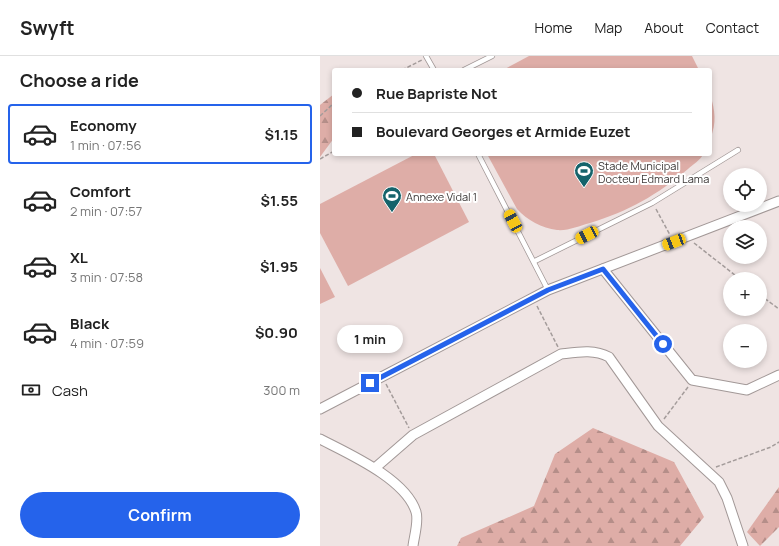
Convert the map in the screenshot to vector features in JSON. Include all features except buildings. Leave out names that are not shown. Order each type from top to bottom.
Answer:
[{"type":"street","points":[[320,409],[548,290],[779,202]]},
{"type":"street","points":[[603,269],[692,380],[747,390],[779,375]]},
{"type":"street","points":[[374,468],[413,435],[561,354],[588,351],[601,353],[609,357],[658,426],[719,482],[727,498],[743,546]]},
{"type":"street","points":[[320,439],[374,468],[409,497],[417,514],[413,546]]},
{"type":"lane","points":[[427,56],[433,68]]},
{"type":"lane","points":[[468,68],[492,56]]},
{"type":"lane","points":[[535,261],[652,203],[738,150]]},
{"type":"lane","points":[[479,156],[535,261],[548,290]]},
{"type":"path","points":[[406,68],[427,56]]},
{"type":"path","points":[[320,116],[332,105]]},
{"type":"path","points":[[320,159],[332,152]]},
{"type":"path","points":[[652,203],[674,242]]},
{"type":"path","points":[[686,237],[731,272]]},
{"type":"path","points":[[533,298],[561,354]]},
{"type":"path","points":[[767,300],[779,309]]},
{"type":"path","points":[[382,376],[413,435]]},
{"type":"path","points":[[658,426],[692,380]]},
{"type":"path","points":[[707,470],[771,447],[779,442]]},
{"type":"green space","points":[[529,56],[692,56],[698,68],[507,68]]},
{"type":"green space","points":[[332,96],[332,141],[320,157],[320,105]]},
{"type":"green space","points":[[712,102],[714,116],[714,127],[712,133]]},
{"type":"green space","name":"Annexe Vidal 1","points":[[412,156],[435,156],[469,222],[348,286],[320,233],[320,204]]},
{"type":"green space","name":"Stade Municipal Docteur Edmard Lama","points":[[488,156],[702,156],[665,187],[642,201],[617,213],[574,228],[565,230],[551,229],[535,223],[525,217],[517,209]]},
{"type":"green space","points":[[320,268],[335,297],[320,304]]},
{"type":"green space","points":[[593,428],[674,462],[704,517],[680,546],[457,546],[461,538],[534,506],[555,454]]},
{"type":"green space","points":[[779,487],[779,527],[760,546],[747,532]]},
{"type":"place","name":"Stade Municipal Docteur Edmard Lama","points":[[584,188]]},
{"type":"place","name":"Annexe Vidal 1","points":[[392,213]]},
{"type":"route","points":[[370,383],[548,290],[603,269],[663,344]]}]
